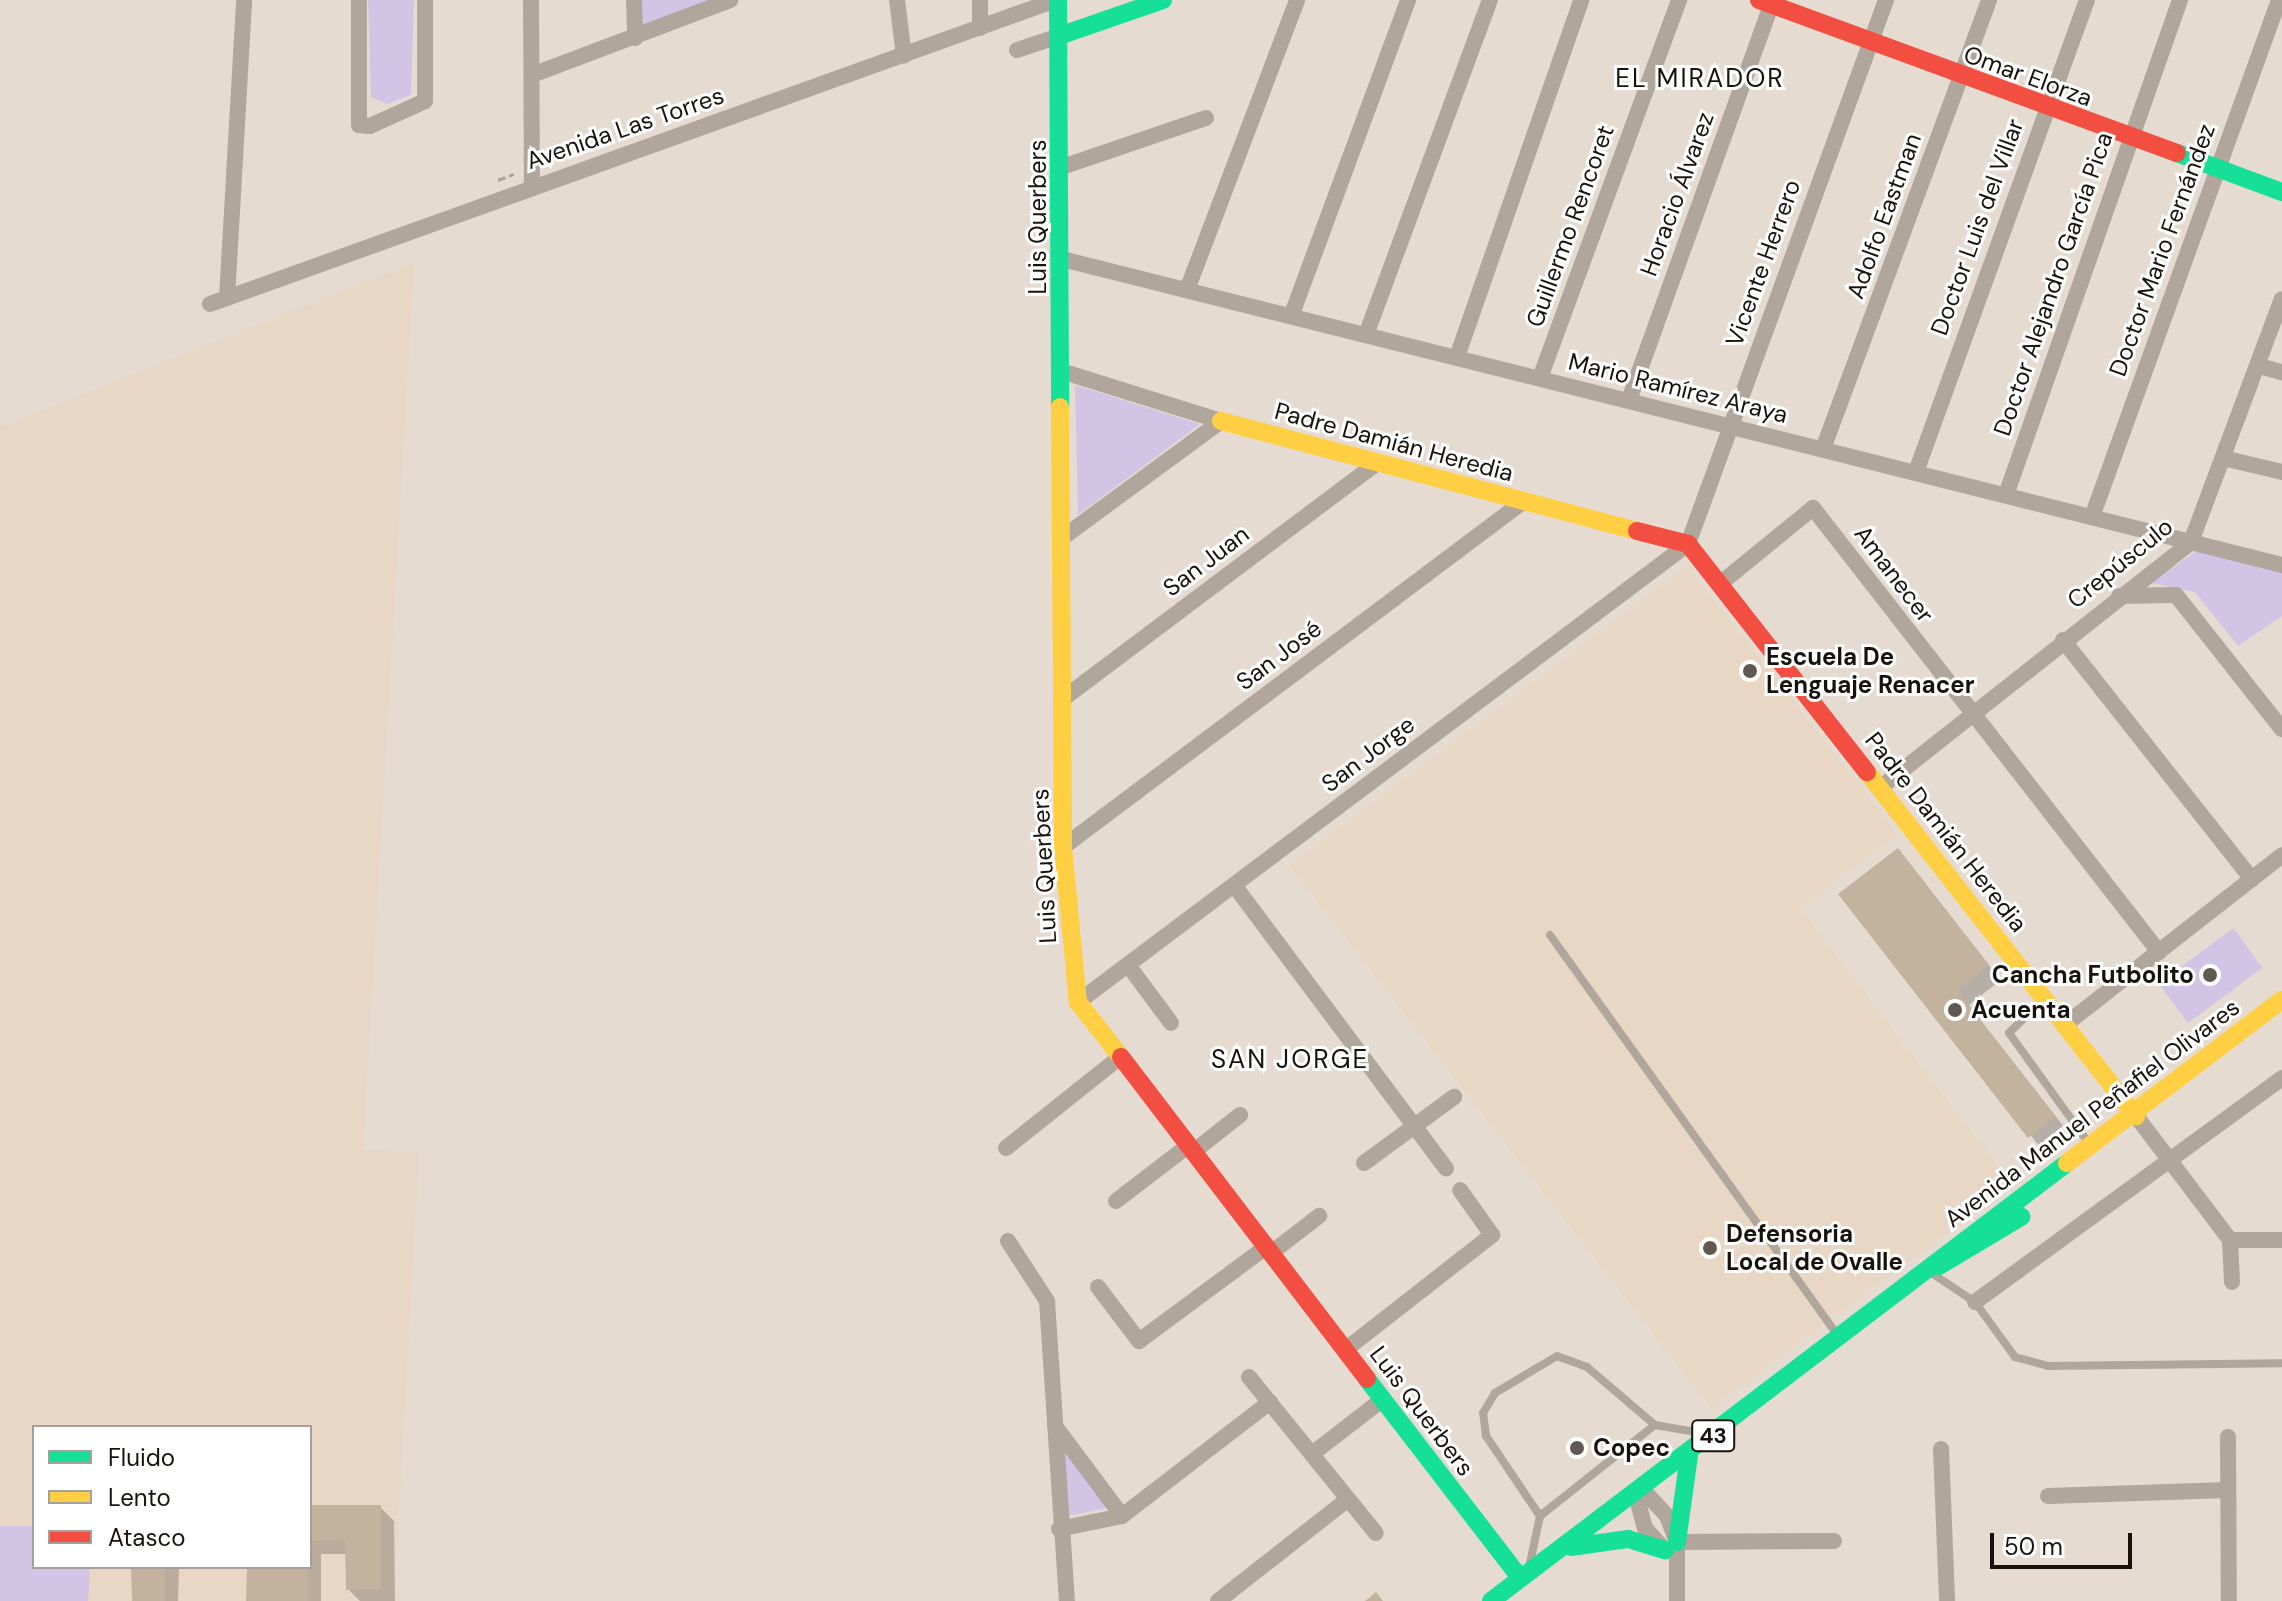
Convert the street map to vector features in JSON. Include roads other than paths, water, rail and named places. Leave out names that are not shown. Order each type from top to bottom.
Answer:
[{"type":"street","name":"Avenida Las Torres","points":[[244,0],[218,301],[532,185],[1057,0]]},
{"type":"street","points":[[359,0],[359,125],[370,126],[425,101],[425,0]]},
{"type":"street","points":[[531,0],[532,185]]},
{"type":"street","points":[[634,0],[635,38]]},
{"type":"street","points":[[532,75],[730,0]]},
{"type":"street","points":[[897,0],[904,56]]},
{"type":"street","points":[[980,0],[980,28]]},
{"type":"street","name":"Luis Querbers","points":[[1057,0],[1062,167],[1063,847],[1078,1002],[1383,1399],[1524,1575]]},
{"type":"street","points":[[1017,50],[1163,0]]},
{"type":"street","points":[[1187,290],[1297,0]]},
{"type":"street","points":[[1292,314],[1408,0]]},
{"type":"street","points":[[1366,335],[1490,0]]},
{"type":"street","points":[[1457,357],[1581,0]]},
{"type":"street","name":"Guillermo Rencoret","points":[[1540,378],[1679,0]]},
{"type":"street","name":"Vicente Herrero","points":[[1688,544],[1886,0]]},
{"type":"street","name":"Adolfo Eastman","points":[[1823,449],[1989,0]]},
{"type":"street","name":"Doctor Luis del Villar","points":[[1916,472],[2045,108],[2087,0]]},
{"type":"street","name":"Doctor Alejandro García Pica","points":[[2006,495],[2128,137],[2180,0]]},
{"type":"street","name":"Doctor Mario Fernández","points":[[2092,517],[2279,0]]},
{"type":"street","name":"Omar Elorza","points":[[1778,4],[1960,78],[2282,192]]},
{"type":"street","name":"Horacio Álvarez","points":[[1629,400],[1778,4]]},
{"type":"street","points":[[1062,167],[1206,118]]},
{"type":"street","name":"Mario Ramírez Araya","points":[[1062,259],[1292,314],[2282,565]]},
{"type":"street","name":"Crepúsculo","points":[[1881,787],[2063,640],[2191,542],[2282,299]]},
{"type":"street","points":[[2259,366],[2282,372]]},
{"type":"street","name":"Padre Damián Heredia","points":[[1061,371],[1221,421],[1688,544],[2141,1122]]},
{"type":"street","points":[[1062,538],[1221,421]]},
{"type":"street","points":[[2223,458],[2282,472]]},
{"type":"street","name":"San Juan","points":[[1064,698],[1377,463]]},
{"type":"street","name":"San José","points":[[1063,847],[1524,501]]},
{"type":"street","name":"Amanecer","points":[[1721,583],[1813,508],[2159,952]]},
{"type":"street","name":"San Jorge","points":[[1078,1002],[1688,544]]},
{"type":"street","points":[[2119,596],[2176,595],[2282,729]]},
{"type":"street","points":[[2063,640],[2252,879]]},
{"type":"street","points":[[2066,1024],[2282,855]]},
{"type":"street","points":[[1234,885],[1446,1168]]},
{"type":"street","points":[[1128,965],[1171,1023]]},
{"type":"street","name":"Avenida Manuel Peñafiel Olivares","points":[[1491,1601],[1689,1456],[1931,1270],[1957,1241],[2093,1149],[2141,1122],[2282,1000]]},
{"type":"street","name":"Avenida Manuel Peñafiel Olivares","points":[[1931,1270],[1968,1255],[2141,1122],[2282,1021]]},
{"type":"street","points":[[1006,1148],[1120,1057]]},
{"type":"street","points":[[1975,1302],[2282,1078]]},
{"type":"street","points":[[1364,1163],[1454,1097]]},
{"type":"street","points":[[1116,1201],[1240,1115]]},
{"type":"street","points":[[2141,1122],[2230,1240],[2232,1282]]},
{"type":"street","points":[[1345,1350],[1492,1235],[1460,1190]]},
{"type":"street","points":[[1098,1287],[1139,1341],[1319,1216]]},
{"type":"street","points":[[2264,1239],[2282,1225]]},
{"type":"street","points":[[2230,1240],[2282,1240]]},
{"type":"street","points":[[1008,1241],[1047,1301],[1059,1529],[1067,1601]]},
{"type":"street","points":[[1249,1377],[1376,1533]]},
{"type":"street","points":[[1312,1454],[1383,1399]]},
{"type":"street","points":[[1059,1529],[1122,1516],[1270,1402]]},
{"type":"street","points":[[1054,1425],[1122,1516]]},
{"type":"street","points":[[2228,1437],[2229,1601]]},
{"type":"street","points":[[1941,1449],[1947,1601]]},
{"type":"street","points":[[1673,1551],[1689,1456]]},
{"type":"street","points":[[2048,1496],[2228,1490]]},
{"type":"street","points":[[1639,1493],[1645,1528],[1673,1551]]},
{"type":"street","points":[[1639,1493],[1667,1516],[1677,1601]]},
{"type":"street","points":[[1218,1601],[1348,1499]]},
{"type":"street","points":[[1557,1551],[1619,1539],[1673,1551],[1834,1541]]},
{"type":"lane","points":[[1550,935],[1840,1340]]},
{"type":"lane","points":[[2045,998],[2009,1033],[2093,1149]]},
{"type":"lane","points":[[1931,1270],[1975,1302],[2015,1357],[2048,1366],[2282,1363]]},
{"type":"lane","points":[[1540,1516],[1486,1436],[1483,1413],[1495,1393],[1557,1356],[1587,1367],[1655,1425],[1715,1435]]},
{"type":"lane","points":[[1524,1575],[1540,1516],[1655,1425]]},
{"type":"place","name":"Escuela De Lenguaje Renacer","points":[[1750,671]]},
{"type":"place","name":"Cancha Futbolito","points":[[2210,975]]},
{"type":"place","name":"Acuenta","points":[[1955,1010]]},
{"type":"place","name":"Defensoria Local de Ovalle","points":[[1710,1248]]},
{"type":"place","name":"Copec","points":[[1577,1448]]},
{"type":"district","name":"EL MIRADOR","points":[[1700,79]]},
{"type":"district","name":"SAN JORGE","points":[[1290,1060]]}]
